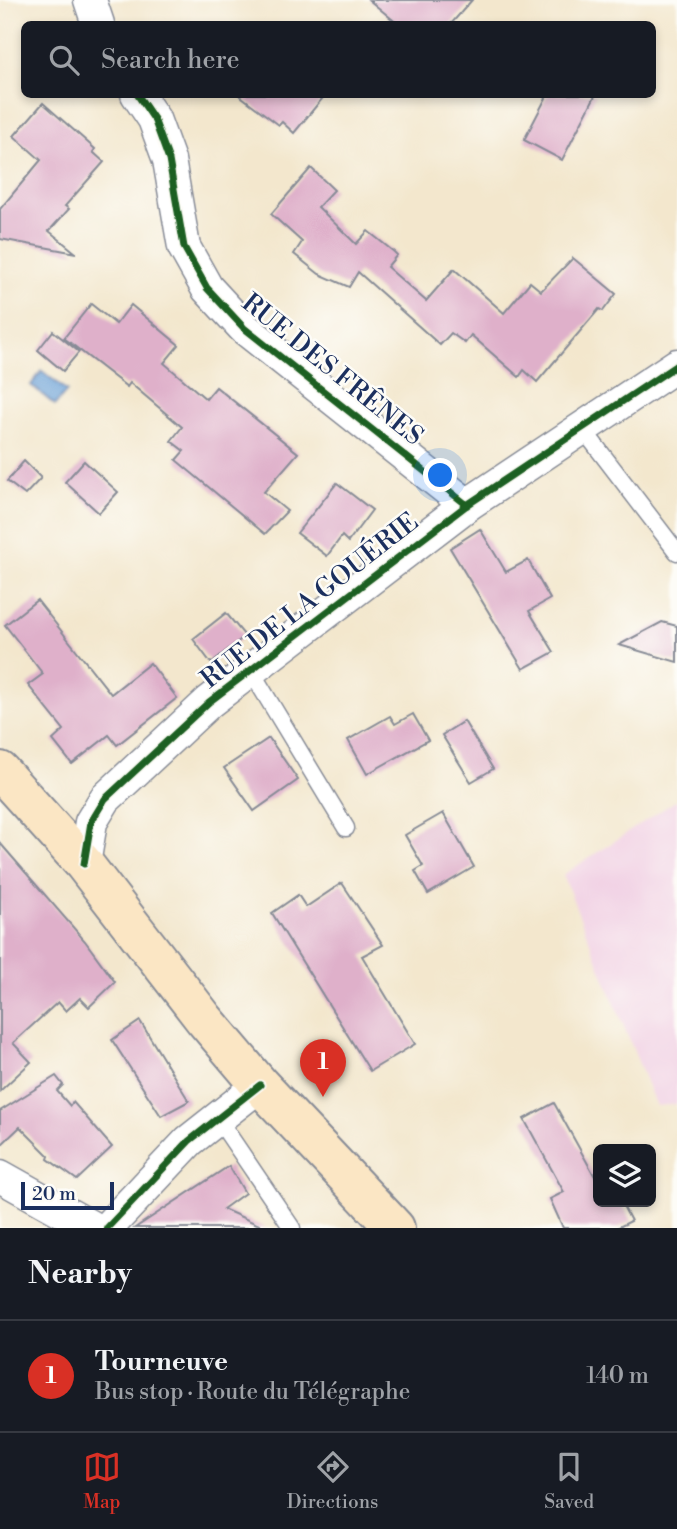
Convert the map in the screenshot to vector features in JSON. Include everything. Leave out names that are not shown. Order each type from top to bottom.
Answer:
[{"type":"main road","points":[[0,771],[84,864],[204,1019],[260,1084],[395,1228]]},
{"type":"street","points":[[90,0],[97,21]]},
{"type":"street","name":"RUE DES FRÊNES","points":[[140,98],[154,119],[169,160],[184,247],[208,288],[244,328],[467,505]]},
{"type":"street","name":"RUE DE LA GOUÉRIE","points":[[84,864],[91,822],[105,799],[209,702],[467,505],[677,365]]},
{"type":"street","points":[[107,1228],[189,1141],[260,1084]]},
{"type":"street","points":[[0,1176],[93,1228]]},
{"type":"lane","points":[[582,428],[677,552]]},
{"type":"lane","points":[[251,671],[346,828]]},
{"type":"lane","points":[[218,1119],[292,1228]]},
{"type":"shaded area","points":[[677,800],[677,1104],[656,1106],[563,875]]},
{"type":"water","points":[[42,371],[67,391],[55,405],[31,385]]},
{"type":"building","points":[[369,0],[472,0],[454,21],[394,21]]},
{"type":"building","points":[[243,98],[323,98],[294,133],[282,122],[279,125]]},
{"type":"building","points":[[546,98],[594,98],[562,160],[524,140]]},
{"type":"building","points":[[43,103],[95,149],[93,152],[104,162],[65,206],[69,209],[49,231],[76,253],[0,239],[0,209],[41,160],[14,136]]},
{"type":"building","points":[[311,168],[334,190],[318,207],[356,244],[368,231],[394,252],[397,255],[387,267],[426,301],[454,269],[504,313],[530,282],[541,291],[573,258],[616,294],[603,311],[599,309],[537,382],[524,370],[519,377],[471,335],[465,343],[451,333],[440,345],[358,272],[349,287],[319,274],[294,254],[302,242],[271,214]]},
{"type":"building","points":[[91,304],[116,324],[131,305],[179,345],[164,363],[206,399],[216,387],[298,453],[264,492],[287,511],[265,534],[176,460],[184,451],[171,441],[182,427],[130,383],[127,387],[64,338]]},
{"type":"building","points":[[53,331],[79,352],[63,371],[38,350]]},
{"type":"building","points":[[24,461],[41,478],[25,495],[7,481]]},
{"type":"building","points":[[84,461],[118,492],[99,513],[65,482]]},
{"type":"building","points":[[337,483],[372,510],[348,542],[342,536],[327,556],[297,533]]},
{"type":"building","points":[[480,529],[506,572],[528,560],[550,599],[529,611],[554,652],[523,669],[450,548]]},
{"type":"building","points":[[37,600],[111,694],[150,663],[177,698],[117,745],[109,735],[72,764],[53,740],[64,730],[28,685],[43,674],[5,625]]},
{"type":"building","points":[[226,613],[245,636],[211,663],[193,639]]},
{"type":"building","points":[[662,622],[677,626],[677,662],[619,645]]},
{"type":"building","points":[[413,714],[428,740],[367,774],[348,740],[390,716],[395,724]]},
{"type":"building","points":[[464,721],[493,769],[471,782],[442,735]]},
{"type":"building","points":[[269,738],[298,780],[254,811],[224,768]]},
{"type":"building","points":[[443,813],[474,867],[428,894],[415,871],[423,866],[405,835]]},
{"type":"building","points":[[0,843],[85,941],[115,982],[89,1007],[80,998],[66,1011],[58,1002],[13,1043],[31,1062],[0,1091]]},
{"type":"building","points":[[342,883],[383,945],[362,956],[415,1044],[370,1071],[272,913],[298,895],[306,907]]},
{"type":"building","points":[[140,1021],[189,1101],[161,1116],[112,1040]]},
{"type":"building","points":[[56,1076],[63,1085],[57,1091],[70,1106],[73,1102],[112,1147],[77,1180],[48,1159],[49,1156],[20,1127],[0,1146],[0,1111]]},
{"type":"building","points":[[554,1103],[593,1173],[593,1207],[624,1207],[631,1221],[617,1228],[563,1228],[550,1199],[564,1192],[524,1119]]},
{"type":"building","points":[[229,1166],[245,1193],[223,1209],[266,1228],[135,1228]]},
{"type":"cycle path","points":[[140,98],[154,119],[169,160],[184,247],[207,288],[244,328],[467,505]]},
{"type":"cycle path","points":[[84,864],[91,822],[105,799],[209,702],[467,505],[677,365]]},
{"type":"cycle path","points":[[107,1228],[189,1141],[260,1085]]},
{"type":"place","name":"Tourneuve","points":[[323,1097]]}]
